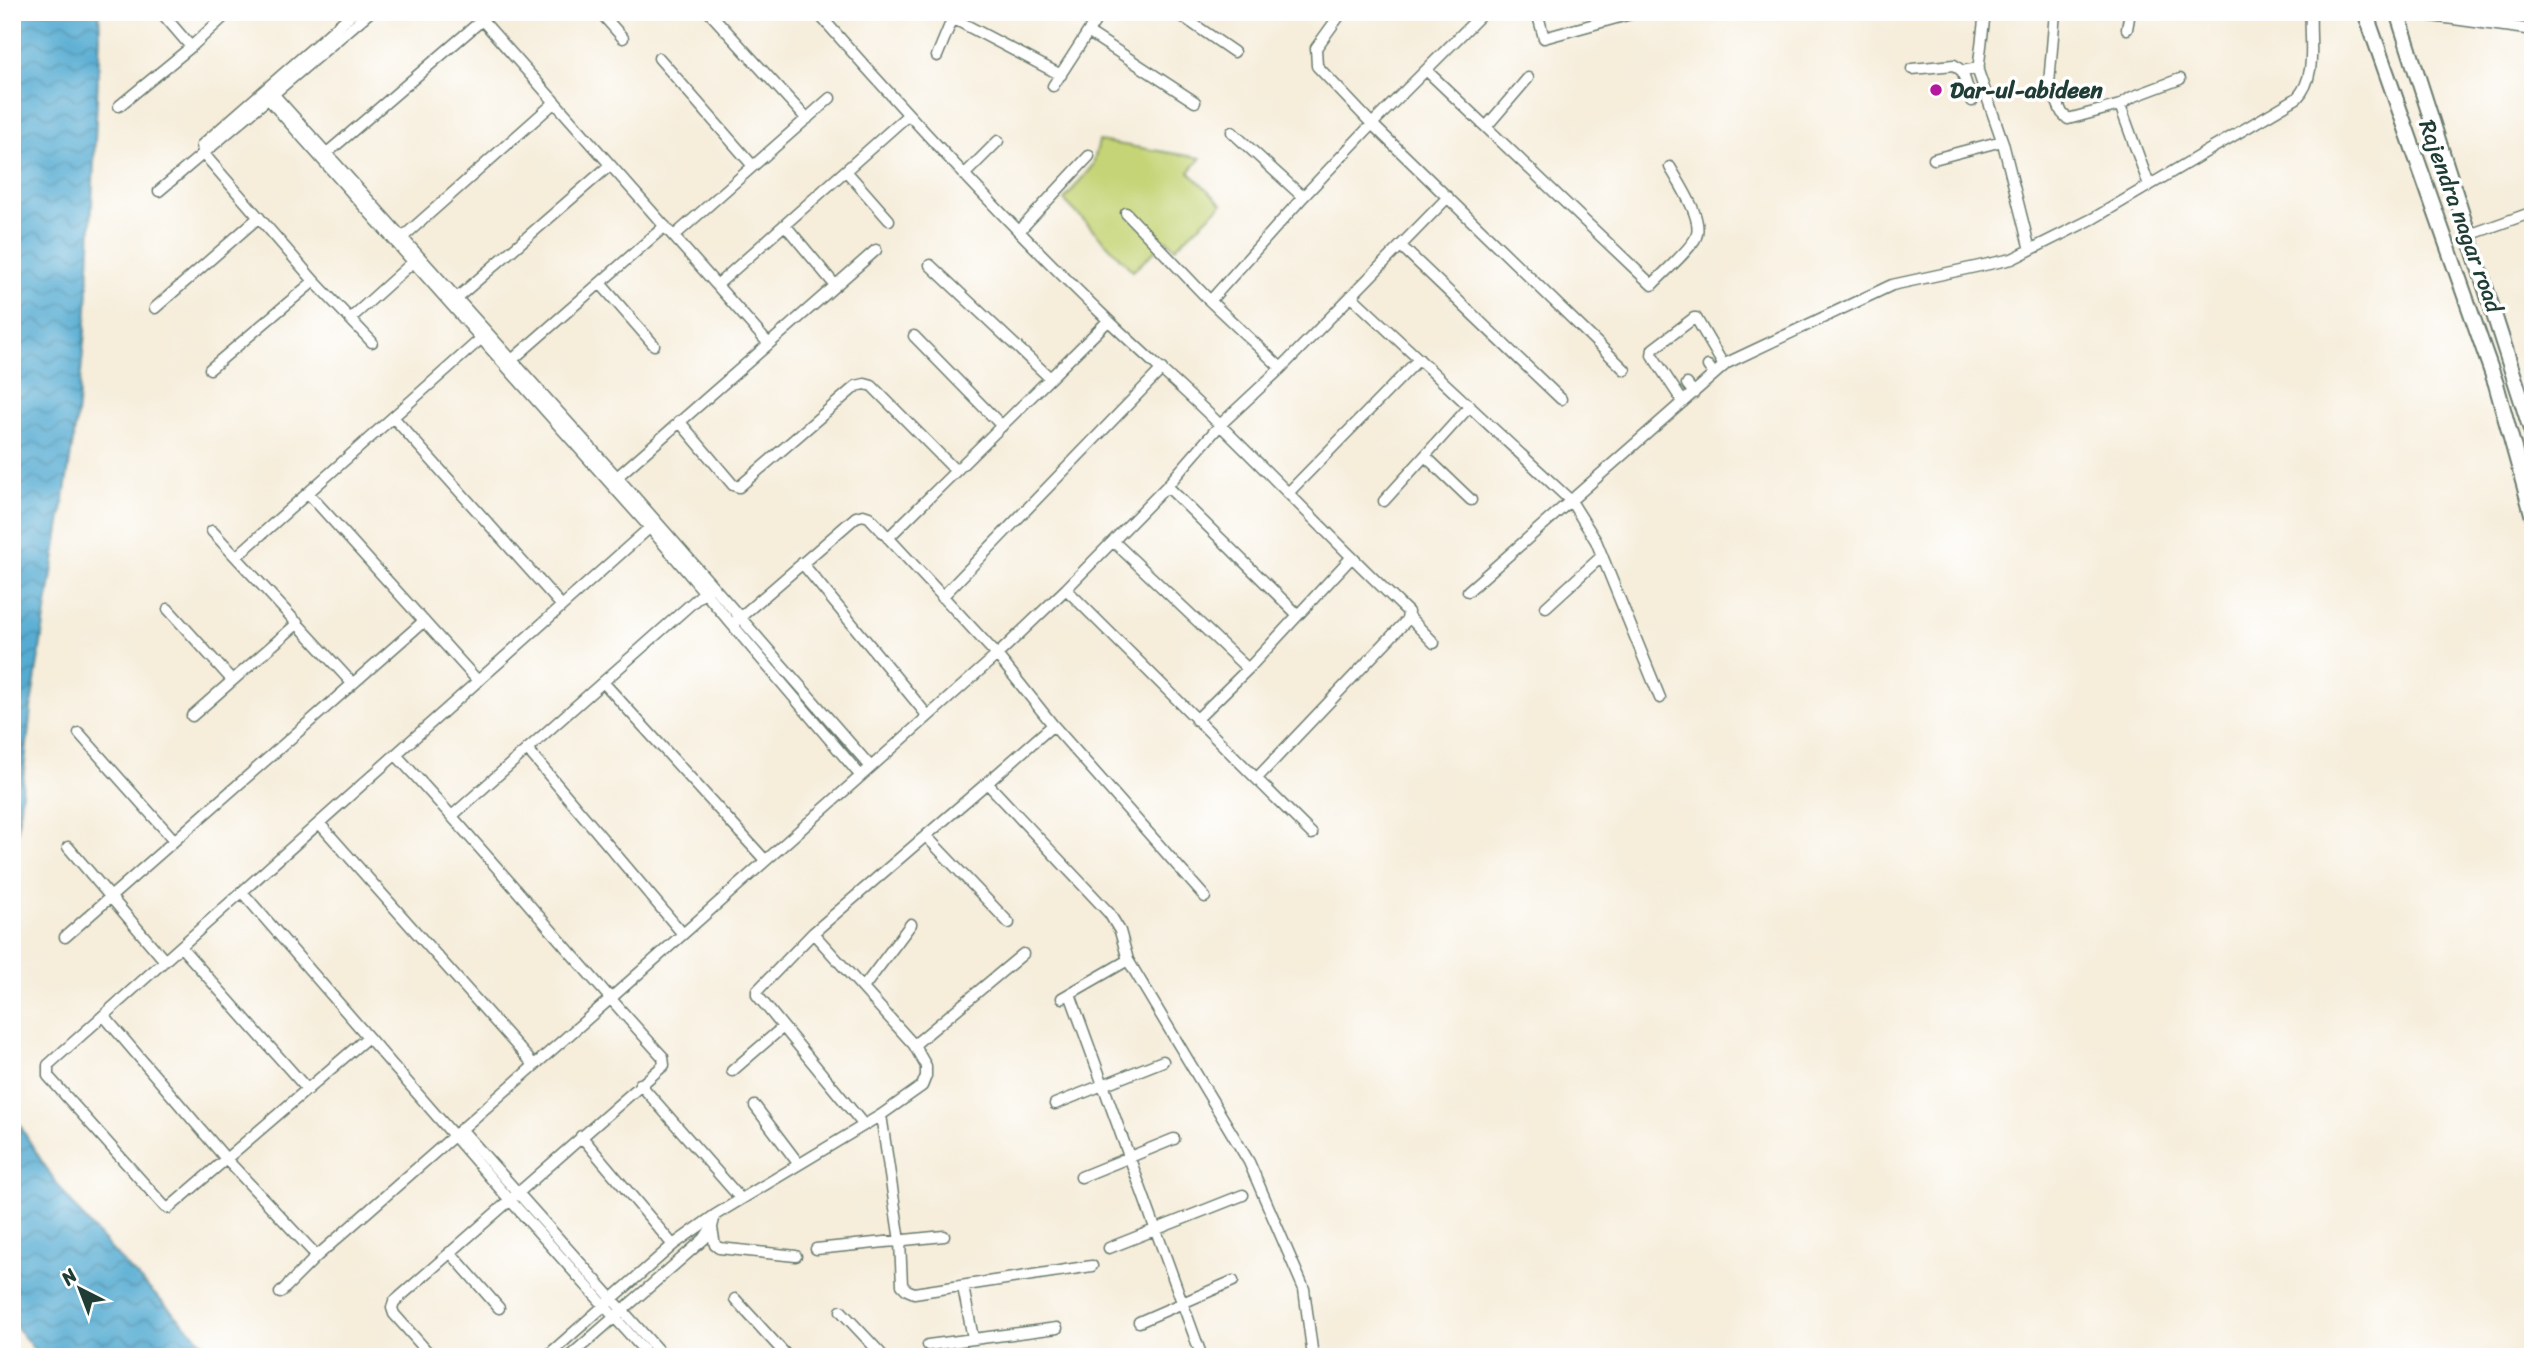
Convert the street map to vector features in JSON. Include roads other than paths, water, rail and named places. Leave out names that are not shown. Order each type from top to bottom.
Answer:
[{"type":"main road","name":"Rajendra nagar road","points":[[2364,12],[2492,371],[2533,517]]},
{"type":"main road","name":"Rajendra nagar road","points":[[2397,12],[2533,436]]},
{"type":"street","points":[[161,12],[191,47]]},
{"type":"street","points":[[119,106],[229,12]]},
{"type":"street","points":[[268,94],[354,12]]},
{"type":"street","points":[[370,12],[202,145],[203,153],[314,281],[372,342]]},
{"type":"street","points":[[600,12],[623,38]]},
{"type":"street","points":[[709,12],[807,119]]},
{"type":"street","points":[[817,12],[964,175],[1108,321],[1220,425],[1408,612],[1409,617],[1434,643]]},
{"type":"street","points":[[941,12],[954,15],[1060,75]]},
{"type":"street","points":[[1053,86],[1101,12]]},
{"type":"street","points":[[1177,12],[1234,51]]},
{"type":"street","points":[[1342,12],[1316,48],[1317,66],[1372,124],[1625,370]]},
{"type":"street","points":[[1210,301],[1372,124],[1484,12]]},
{"type":"street","points":[[1537,12],[1544,38],[1638,12]]},
{"type":"street","points":[[1985,12],[1979,68],[2002,141],[2030,250]]},
{"type":"street","points":[[2055,12],[2049,84],[2062,113],[2068,119],[2120,105],[2132,97],[2180,79]]},
{"type":"street","points":[[2127,29],[2130,12]]},
{"type":"street","points":[[1468,592],[1694,393],[1711,370],[1892,285],[2012,259],[2094,218],[2297,98],[2307,88],[2310,75],[2311,12]]},
{"type":"street","points":[[2403,12],[2533,30]]},
{"type":"street","points":[[937,56],[954,15]]},
{"type":"street","points":[[327,153],[478,16],[768,343]]},
{"type":"street","points":[[1088,32],[1195,102]]},
{"type":"street","points":[[659,58],[753,166]]},
{"type":"street","points":[[1912,69],[1954,65],[1962,71],[1972,101]]},
{"type":"street","points":[[1962,71],[1979,68]]},
{"type":"street","points":[[1426,70],[1651,285],[1696,239],[1699,229],[1696,215],[1670,167]]},
{"type":"street","points":[[1486,127],[1528,78]]},
{"type":"street","points":[[268,94],[327,153],[403,237],[457,298],[485,336],[512,360],[617,477],[653,525]]},
{"type":"street","points":[[268,94],[412,262],[485,336],[708,589],[870,766]]},
{"type":"street","points":[[674,236],[830,98]]},
{"type":"street","points":[[403,237],[555,102]]},
{"type":"street","points":[[2120,105],[2149,185]]},
{"type":"street","points":[[717,285],[908,115]]},
{"type":"street","points":[[1232,132],[1303,197]]},
{"type":"street","points":[[964,175],[998,141]]},
{"type":"street","points":[[1934,159],[2002,141]]},
{"type":"street","points":[[159,191],[203,153]]},
{"type":"street","points":[[1019,231],[1090,156]]},
{"type":"street","points":[[457,298],[610,165]]},
{"type":"street","points":[[846,171],[889,220]]},
{"type":"street","points":[[280,1293],[317,1256],[997,654],[1066,589],[1167,486],[1220,425],[1281,368],[1448,197]]},
{"type":"street","points":[[2469,235],[2533,212]]},
{"type":"street","points":[[1126,213],[1210,301],[1281,368]]},
{"type":"street","points":[[155,308],[259,217]]},
{"type":"street","points":[[785,225],[835,285]]},
{"type":"street","points":[[512,360],[664,226]]},
{"type":"street","points":[[1401,246],[1561,399]]},
{"type":"street","points":[[617,477],[876,250]]},
{"type":"street","points":[[350,319],[412,262]]},
{"type":"street","points":[[930,264],[1050,378]]},
{"type":"street","points":[[210,369],[314,281]]},
{"type":"street","points":[[600,283],[654,345]]},
{"type":"street","points":[[1351,296],[1571,502],[1591,531],[1661,698]]},
{"type":"street","points":[[1683,402],[1652,355],[1653,349],[1696,318],[1724,366]]},
{"type":"street","points":[[888,538],[1108,321]]},
{"type":"street","points":[[236,557],[485,336]]},
{"type":"street","points":[[914,336],[1002,426]]},
{"type":"street","points":[[1288,493],[1419,359]]},
{"type":"street","points":[[942,597],[1162,369]]},
{"type":"street","points":[[680,421],[733,485],[739,487],[856,386],[865,384],[872,386],[956,471]]},
{"type":"street","points":[[1687,384],[1694,393]]},
{"type":"street","points":[[1384,501],[1470,406]]},
{"type":"street","points":[[393,417],[562,606]]},
{"type":"street","points":[[1425,456],[1471,500]]},
{"type":"street","points":[[1167,486],[1297,614]]},
{"type":"street","points":[[308,493],[478,681]]},
{"type":"street","points":[[736,620],[856,517],[869,517],[997,654],[1053,725],[1205,897]]},
{"type":"street","points":[[368,1037],[174,1207],[165,1207],[48,1076],[48,1065],[653,525]]},
{"type":"street","points":[[212,531],[352,683]]},
{"type":"street","points":[[1113,541],[1248,669]]},
{"type":"street","points":[[1546,607],[1602,556]]},
{"type":"street","points":[[1196,720],[1248,669],[1351,558]]},
{"type":"street","points":[[802,563],[927,715]]},
{"type":"street","points":[[453,815],[708,589]]},
{"type":"street","points":[[1066,589],[1312,834]]},
{"type":"street","points":[[168,608],[232,680]]},
{"type":"street","points":[[1258,778],[1409,617]]},
{"type":"street","points":[[736,620],[860,775]]},
{"type":"street","points":[[65,937],[424,621]]},
{"type":"street","points":[[192,716],[298,623]]},
{"type":"street","points":[[603,682],[765,860]]},
{"type":"street","points":[[863,1124],[757,995],[757,991],[813,933],[1053,725]]},
{"type":"street","points":[[79,733],[174,840]]},
{"type":"street","points":[[527,749],[683,934]]},
{"type":"street","points":[[396,755],[453,815],[663,1057],[664,1065],[394,1302],[394,1314],[432,1357]]},
{"type":"street","points":[[987,783],[1109,913],[1120,931],[1128,960],[1249,1162],[1304,1289],[1312,1357]]},
{"type":"street","points":[[320,823],[534,1065]]},
{"type":"street","points":[[926,836],[1009,922]]},
{"type":"street","points":[[68,847],[165,961]]},
{"type":"street","points":[[242,892],[368,1037],[457,1132],[518,1191],[608,1302]]},
{"type":"street","points":[[863,988],[911,924]]},
{"type":"street","points":[[546,1357],[673,1245],[740,1198],[881,1115],[922,1086],[926,1066],[914,1045],[813,933]]},
{"type":"street","points":[[181,947],[308,1090]]},
{"type":"street","points":[[914,1045],[1023,954]]},
{"type":"street","points":[[1128,960],[1066,996],[1103,1085],[1202,1357]]},
{"type":"street","points":[[104,1016],[227,1160],[317,1256]]},
{"type":"street","points":[[732,1071],[783,1027]]},
{"type":"street","points":[[1055,1104],[1163,1061]]},
{"type":"street","points":[[640,1084],[740,1198]]},
{"type":"street","points":[[755,1106],[798,1163]]},
{"type":"street","points":[[881,1115],[900,1241],[902,1284],[907,1290],[914,1293],[963,1287],[1092,1266]]},
{"type":"street","points":[[457,1132],[509,1199],[664,1357]]},
{"type":"street","points":[[582,1136],[673,1245]]},
{"type":"street","points":[[1081,1177],[1174,1139]]},
{"type":"street","points":[[1109,1248],[1243,1195]]},
{"type":"street","points":[[569,1357],[704,1239],[712,1227],[715,1215]]},
{"type":"street","points":[[712,1227],[715,1245],[719,1248],[796,1256]]},
{"type":"street","points":[[816,1249],[944,1236]]},
{"type":"street","points":[[450,1252],[499,1308]]},
{"type":"street","points":[[1139,1322],[1233,1281]]},
{"type":"street","points":[[963,1287],[973,1338]]},
{"type":"street","points":[[735,1300],[788,1357]]},
{"type":"street","points":[[841,1311],[884,1357]]},
{"type":"street","points":[[618,1313],[650,1357]]},
{"type":"street","points":[[929,1345],[1057,1328]]},
{"type":"water","points":[[15,12],[99,12],[100,36],[87,310],[77,416],[32,700],[12,879],[12,403],[15,383],[12,325],[12,17]]},
{"type":"water","points":[[12,1099],[15,1114],[24,1133],[76,1208],[121,1259],[218,1357],[40,1357],[12,1322]]},
{"type":"place","name":"Dar-ul-abideen","points":[[1936,90]]}]
